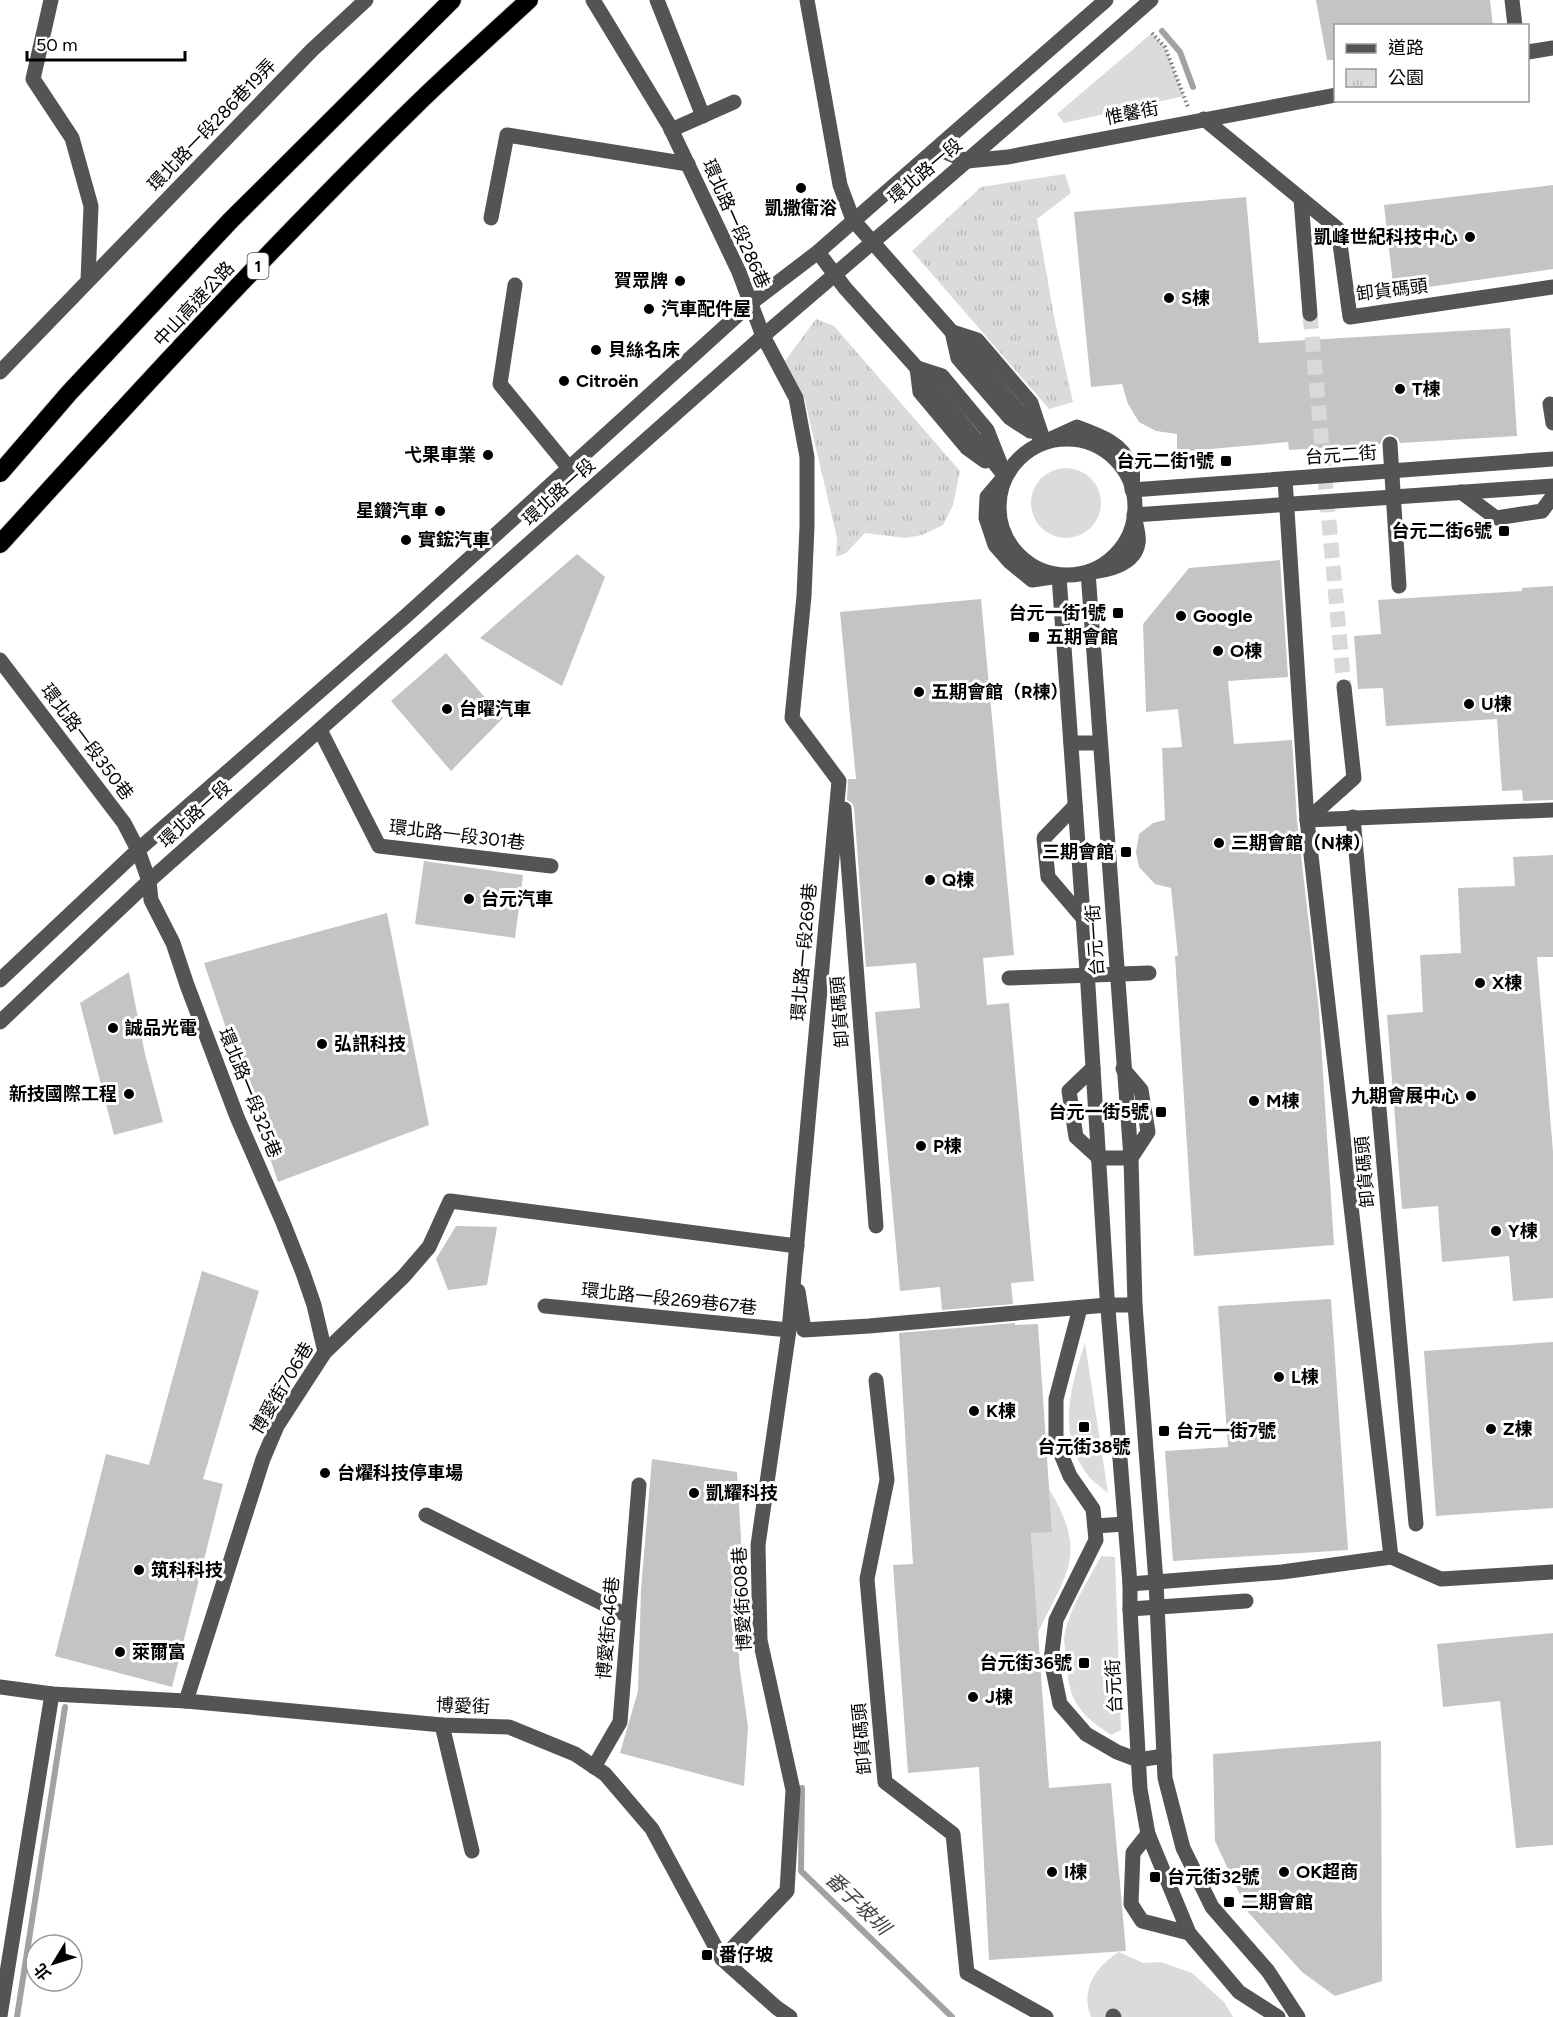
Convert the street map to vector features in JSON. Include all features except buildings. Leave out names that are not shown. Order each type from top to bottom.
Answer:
[{"type":"highway","name":"中山高速公路","points":[[0,473],[69,393],[230,221],[452,0]]},
{"type":"highway","name":"中山高速公路","points":[[0,544],[107,426],[312,209],[416,105],[529,0]]},
{"type":"street","points":[[51,0],[33,79],[72,138],[91,206],[88,280]]},
{"type":"street","name":"環北路一段286巷19弄","points":[[0,372],[312,50],[366,0]]},
{"type":"street","name":"環北路一段286巷","points":[[593,0],[671,130],[739,272],[763,336]]},
{"type":"street","points":[[657,0],[703,116]]},
{"type":"street","points":[[807,0],[840,185],[853,220],[952,332],[1044,442]]},
{"type":"street","name":"環北路一段","points":[[0,980],[138,850],[407,615],[750,303],[818,252],[1106,0]]},
{"type":"street","name":"環北路一段","points":[[0,1022],[149,882],[763,336],[1152,0]]},
{"type":"street","points":[[1512,0],[1515,24]]},
{"type":"street","points":[[1529,52],[1553,48]]},
{"type":"street","name":"惟馨街","points":[[938,149],[967,161],[1008,157],[1334,95]]},
{"type":"street","points":[[671,130],[734,102]]},
{"type":"street","name":"卸貨碼頭","points":[[1198,120],[1338,229],[1350,317],[1553,287]]},
{"type":"street","points":[[490,218],[507,135],[688,164]]},
{"type":"street","points":[[1301,199],[1310,314]]},
{"type":"street","points":[[818,252],[845,288],[917,368],[1005,476]]},
{"type":"street","points":[[515,285],[500,384],[569,468]]},
{"type":"street","name":"環北路一段269巷","points":[[763,336],[796,398],[807,457],[805,573],[792,718],[839,781],[797,1246]]},
{"type":"street","points":[[1550,404],[1553,423]]},
{"type":"street","points":[[1074,440],[1096,446],[1115,459],[1128,478],[1135,501],[1133,524],[1124,545],[1108,562],[1088,572],[1059,576],[1044,572],[1025,561],[1010,544],[1001,525],[999,503],[1005,476],[1015,463],[1044,442],[1074,440]]},
{"type":"street","points":[[1390,444],[1399,586]]},
{"type":"street","name":"台元二街","points":[[1132,490],[1553,459]]},
{"type":"street","points":[[1285,479],[1307,819],[1391,1557]]},
{"type":"street","points":[[1134,515],[1553,486]]},
{"type":"street","points":[[1461,492],[1496,518],[1542,511],[1553,496]]},
{"type":"street","name":"台元一街","points":[[1088,572],[1123,1068],[1141,1090],[1148,1132],[1131,1158]]},
{"type":"street","name":"台元一街","points":[[1059,576],[1107,1305]]},
{"type":"street","name":"環北路一段350巷","points":[[0,660],[124,823],[138,850]]},
{"type":"street","points":[[1307,819],[1354,778],[1344,687]]},
{"type":"street","name":"環北路一段301巷","points":[[320,730],[379,846],[551,866]]},
{"type":"street","points":[[1071,743],[1100,743]]},
{"type":"street","name":"卸貨碼頭","points":[[837,798],[843,801],[876,1226]]},
{"type":"street","points":[[1075,806],[1044,838],[1048,877],[1083,918]]},
{"type":"street","points":[[1307,819],[1553,810]]},
{"type":"street","name":"卸貨碼頭","points":[[1353,817],[1416,1524]]},
{"type":"street","name":"環北路一段325巷","points":[[138,850],[149,882],[152,900],[173,943],[237,1117],[307,1284],[325,1352]]},
{"type":"street","points":[[1009,978],[1149,973]]},
{"type":"street","points":[[1093,1068],[1069,1091],[1076,1137],[1098,1158],[1131,1158],[1135,1305],[1156,1582],[1166,1778],[1183,1848],[1212,1908],[1268,1971],[1298,2017]]},
{"type":"street","name":"博愛街706巷","points":[[186,1701],[263,1459],[277,1426],[325,1352],[404,1276],[429,1246],[450,1201],[797,1246]]},
{"type":"street","name":"博愛街608巷","points":[[722,1959],[787,1892],[794,1790],[760,1640],[758,1545],[789,1330],[797,1246]]},
{"type":"street","points":[[795,1271],[804,1330],[1107,1305],[1135,1305]]},
{"type":"street","name":"台元街","points":[[1107,1305],[1130,1584],[1140,1789],[1148,1834],[1188,1933],[1239,1992],[1278,2017]]},
{"type":"street","name":"環北路一段269巷67巷","points":[[545,1306],[789,1330]]},
{"type":"street","points":[[1080,1308],[1056,1399],[1056,1442],[1070,1476],[1092,1509],[1096,1540],[1056,1620],[1051,1660],[1060,1704],[1086,1734],[1117,1752],[1138,1760],[1164,1756]]},
{"type":"street","name":"卸貨碼頭","points":[[876,1380],[887,1480],[867,1579],[885,1782],[953,1834],[967,1973],[1046,2017]]},
{"type":"street","name":"博愛街646巷","points":[[594,1767],[620,1722],[639,1485]]},
{"type":"street","points":[[426,1515],[628,1616]]},
{"type":"street","points":[[1095,1526],[1125,1524]]},
{"type":"street","points":[[1130,1584],[1282,1572],[1391,1557],[1441,1579],[1553,1572]]},
{"type":"street","points":[[1130,1609],[1246,1600]]},
{"type":"street","name":"博愛街","points":[[0,1686],[52,1694],[186,1701],[442,1725],[509,1727],[575,1754],[605,1774],[652,1829],[722,1959],[790,2017]]},
{"type":"street","points":[[0,2016],[52,1694]]},
{"type":"street","points":[[442,1725],[472,1851]]},
{"type":"street","points":[[1148,1834],[1133,1853],[1131,1904],[1142,1921],[1188,1933]]},
{"type":"path","points":[[1152,33],[1165,47],[1198,120]]},
{"type":"green space","points":[[1152,33],[1165,47],[1184,96],[1064,123],[1057,114]]},
{"type":"green space","points":[[1065,174],[1071,193],[1037,219],[1054,317],[1073,402],[1049,409],[912,251],[981,187]]},
{"type":"green space","points":[[816,319],[834,326],[960,471],[953,505],[943,525],[922,535],[905,538],[865,533],[846,553],[836,557],[837,538],[804,397],[785,361]]},
{"type":"green space","points":[[1066,468],[1079,471],[1091,478],[1098,490],[1101,503],[1098,516],[1091,528],[1079,535],[1066,538],[1053,535],[1041,528],[1034,516],[1031,503],[1034,490],[1041,478],[1053,471]]},
{"type":"green space","points":[[1085,1343],[1108,1493],[1090,1478],[1079,1462],[1070,1429],[1071,1395]]},
{"type":"green space","points":[[1049,1489],[1068,1531],[1069,1563],[1038,1633],[1031,1533],[1052,1531]]},
{"type":"green space","points":[[1101,1556],[1115,1557],[1121,1730],[1111,1735],[1089,1718],[1076,1702],[1069,1682],[1064,1641],[1071,1612]]},
{"type":"green space","points":[[1119,1952],[1143,1963],[1161,1962],[1192,1973],[1224,2002],[1233,2017],[1091,2017],[1088,1997],[1092,1980],[1103,1964]]},
{"type":"waterway","points":[[1162,31],[1180,52],[1193,87]]},
{"type":"waterway","points":[[17,2017],[65,1707]]},
{"type":"waterway","name":"番子坡圳","points":[[802,1788],[801,1871],[952,2017]]},
{"type":"tunnel","points":[[1310,314],[1344,687]]},
{"type":"place","name":"凱撒衛浴","points":[[801,188]]},
{"type":"place","name":"凱峰世紀科技中心","points":[[1470,237]]},
{"type":"place","name":"賀眾牌","points":[[680,281]]},
{"type":"place","name":"S棟","points":[[1169,298]]},
{"type":"place","name":"汽車配件屋","points":[[649,309]]},
{"type":"place","name":"貝絲名床","points":[[596,350]]},
{"type":"place","name":"Citroën","points":[[564,381]]},
{"type":"place","name":"T棟","points":[[1400,389]]},
{"type":"place","name":"弋果車業","points":[[488,455]]},
{"type":"place","name":"台元二街1號","points":[[1226,461]]},
{"type":"place","name":"星鑽汽車","points":[[440,511]]},
{"type":"place","name":"台元二街6號","points":[[1504,531]]},
{"type":"place","name":"實鋐汽車","points":[[406,540]]},
{"type":"place","name":"台元一街1號","points":[[1118,613]]},
{"type":"place","name":"Google","points":[[1181,616]]},
{"type":"place","name":"五期會館","points":[[1034,637]]},
{"type":"place","name":"O棟","points":[[1218,651]]},
{"type":"place","name":"五期會館（R棟）","points":[[919,692]]},
{"type":"place","name":"U棟","points":[[1469,704]]},
{"type":"place","name":"台曜汽車","points":[[447,709]]},
{"type":"place","name":"三期會館（N棟）","points":[[1219,843]]},
{"type":"place","name":"三期會館","points":[[1126,852]]},
{"type":"place","name":"Q棟","points":[[930,880]]},
{"type":"place","name":"台元汽車","points":[[469,899]]},
{"type":"place","name":"X棟","points":[[1480,983]]},
{"type":"place","name":"誠品光電","points":[[113,1028]]},
{"type":"place","name":"弘訊科技","points":[[322,1044]]},
{"type":"place","name":"新技國際工程","points":[[129,1094]]},
{"type":"place","name":"九期會展中心","points":[[1471,1096]]},
{"type":"place","name":"M棟","points":[[1254,1101]]},
{"type":"place","name":"台元一街5號","points":[[1161,1112]]},
{"type":"place","name":"P棟","points":[[921,1146]]},
{"type":"place","name":"Y棟","points":[[1496,1231]]},
{"type":"place","name":"L棟","points":[[1279,1377]]},
{"type":"place","name":"K棟","points":[[974,1411]]},
{"type":"place","name":"台元街38號","points":[[1084,1427]]},
{"type":"place","name":"Z棟","points":[[1491,1429]]},
{"type":"place","name":"台元一街7號","points":[[1164,1431]]},
{"type":"place","name":"台燿科技停車場","points":[[325,1473]]},
{"type":"place","name":"凱耀科技","points":[[694,1493]]},
{"type":"place","name":"筑科科技","points":[[139,1570]]},
{"type":"place","name":"萊爾富","points":[[120,1652]]},
{"type":"place","name":"台元街36號","points":[[1084,1663]]},
{"type":"place","name":"J棟","points":[[973,1697]]},
{"type":"place","name":"I棟","points":[[1052,1872]]},
{"type":"place","name":"OK超商","points":[[1284,1872]]},
{"type":"place","name":"台元街32號","points":[[1155,1877]]},
{"type":"place","name":"二期會館","points":[[1229,1902]]},
{"type":"place","name":"番仔坡","points":[[707,1955]]}]
